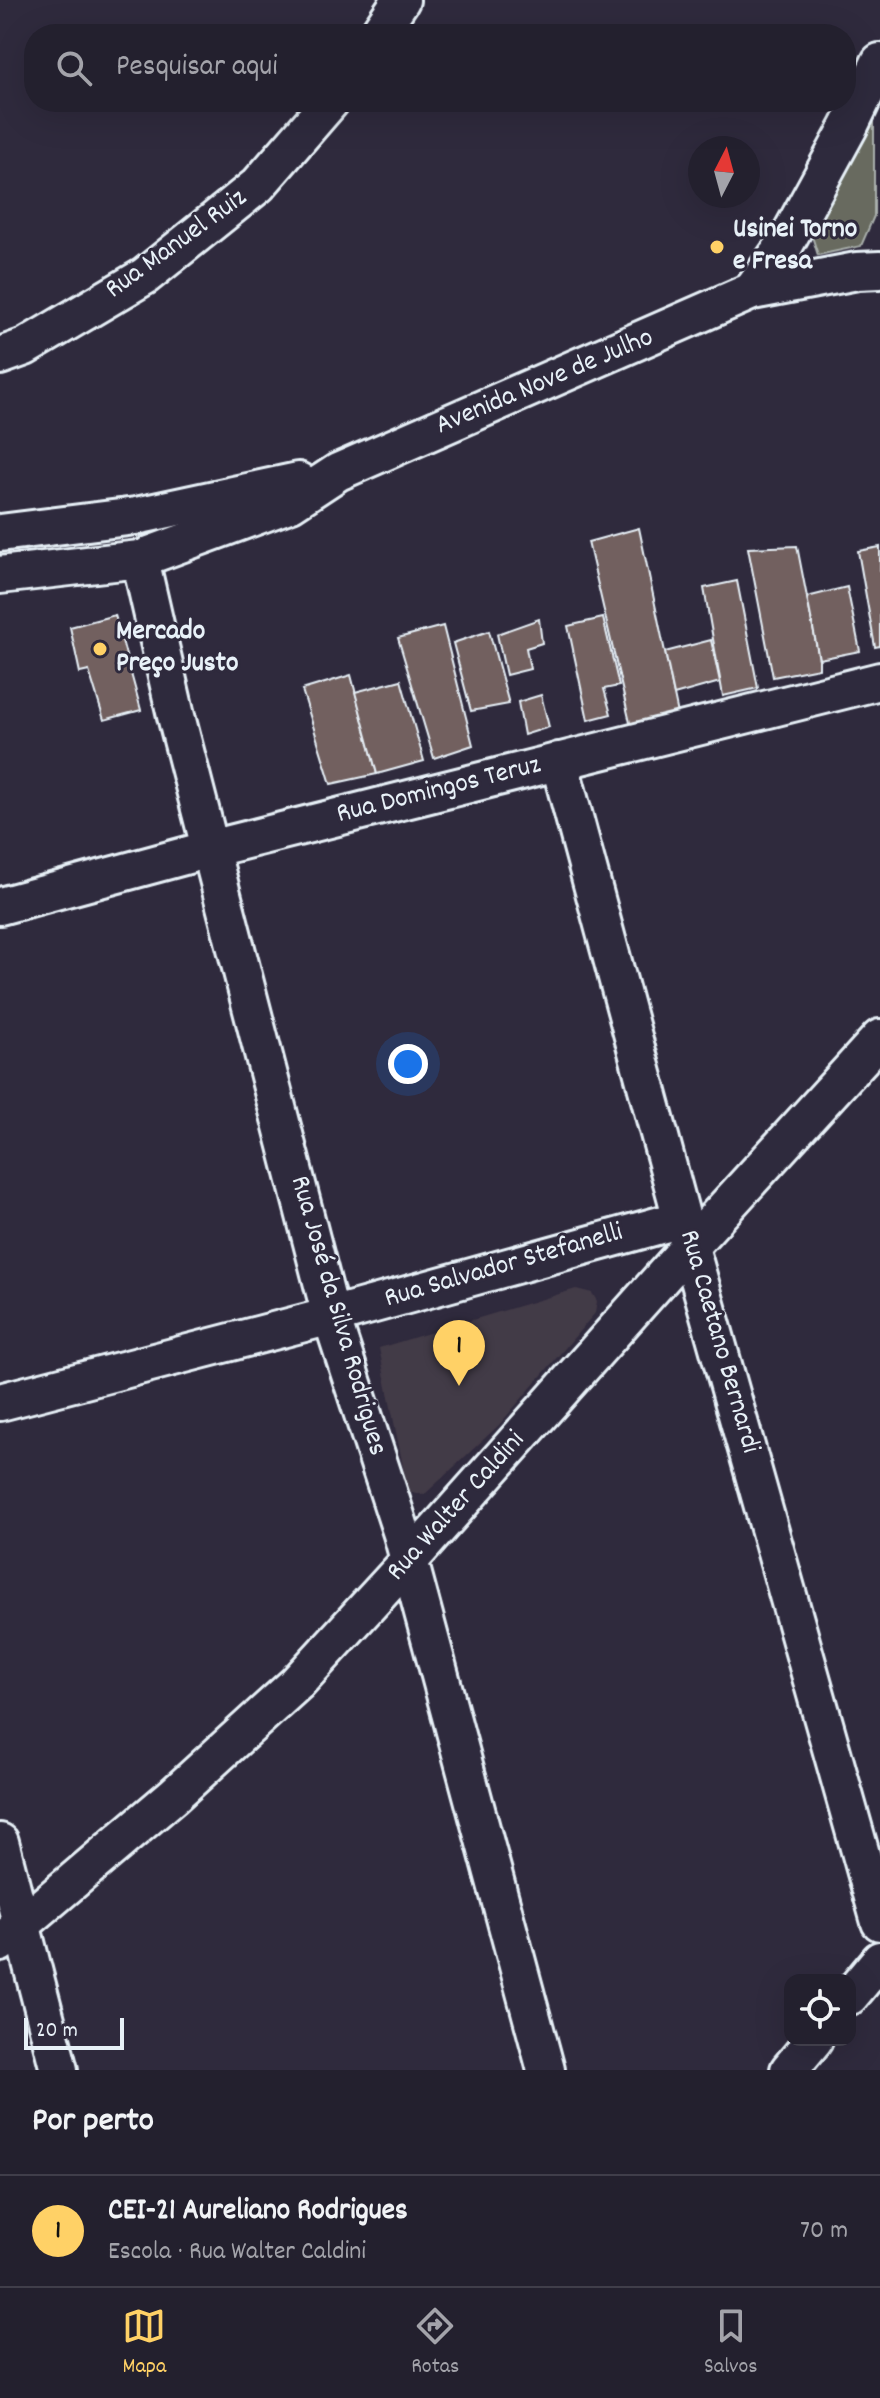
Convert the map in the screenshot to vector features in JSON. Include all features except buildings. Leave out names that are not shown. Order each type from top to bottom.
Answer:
[{"type":"street","points":[[385,24],[401,0]]},
{"type":"street","points":[[752,291],[784,246],[849,127],[880,62]]},
{"type":"street","name":"Rua Manuel Ruiz","points":[[0,356],[25,347],[145,276],[258,185],[321,112]]},
{"type":"street","name":"Avenida Nove de Julho","points":[[0,575],[145,557],[291,503],[338,472],[752,291],[857,271],[880,270]]},
{"type":"street","name":"Avenida Nove de Julho","points":[[0,533],[136,516],[338,472]]},
{"type":"street","name":"Rua José da Silva Rodrigues","points":[[136,516],[148,518],[157,525],[160,536],[158,547],[145,557],[176,716],[331,1316],[409,1561],[546,2070]]},
{"type":"street","name":"Rua Domingos Teruz","points":[[0,906],[210,849],[880,681]]},
{"type":"street","name":"Rua Caetano Bernardi","points":[[559,761],[880,1922]]},
{"type":"street","name":"Rua Walter Caldini","points":[[11,1935],[173,1796],[297,1683],[409,1561],[687,1232],[880,1038]]},
{"type":"street","name":"Rua Salvador Stefanelli","points":[[0,1402],[331,1316],[687,1232]]},
{"type":"street","points":[[0,1842],[11,1935],[59,2070]]},
{"type":"street","points":[[856,1989],[880,1960]]},
{"type":"street","points":[[789,2070],[809,2046]]},
{"type":"shaded area","points":[[874,109],[874,216],[861,246],[818,255],[811,233]]},
{"type":"shaded area","points":[[576,1289],[592,1293],[597,1301],[595,1313],[499,1425],[424,1495],[408,1491],[379,1348]]},
{"type":"place","name":"Usinei Torno e Fresa","points":[[717,247]]},
{"type":"place","name":"Mercado Preço Justo","points":[[100,649]]},
{"type":"place","name":"CEI-21 Aureliano Rodrigues","points":[[459,1386]]}]
